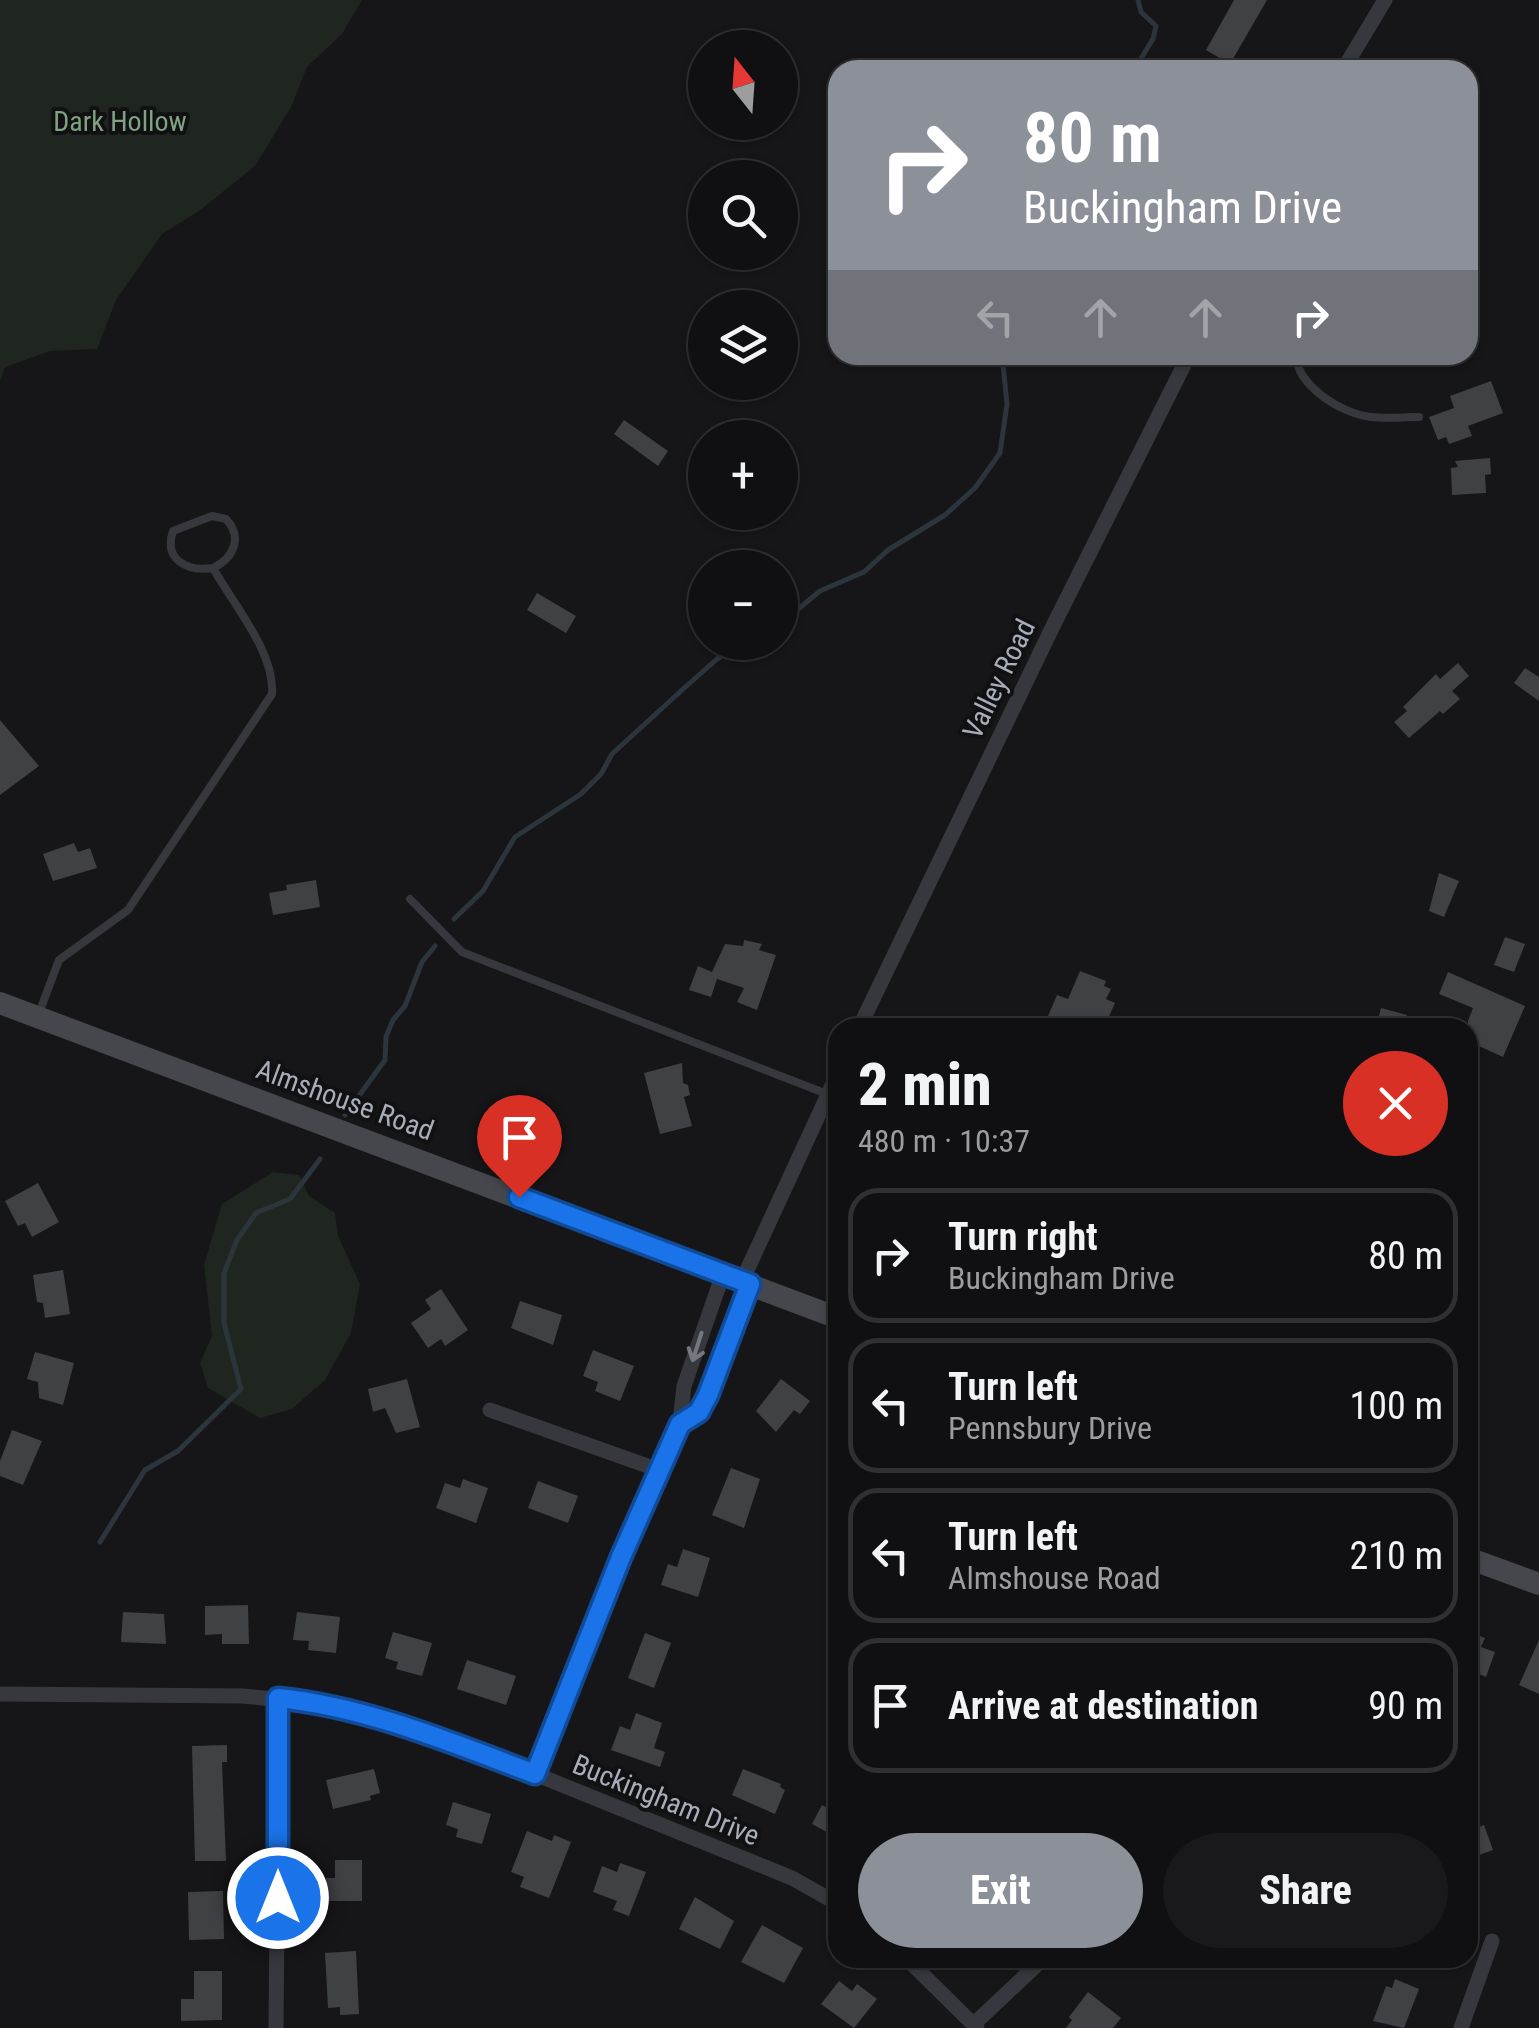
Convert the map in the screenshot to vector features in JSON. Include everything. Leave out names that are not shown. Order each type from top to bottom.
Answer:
[{"type":"main road","name":"Almshouse Road","points":[[0,1003],[828,1314]]},
{"type":"main road","points":[[1478,1562],[1539,1584]]},
{"type":"street","points":[[1349,60],[1385,0]]},
{"type":"street","name":"Valley Road","points":[[870,1018],[1045,641],[1184,365]]},
{"type":"street","points":[[535,1774],[680,1424],[684,1386],[827,1094]]},
{"type":"street","points":[[680,1424],[699,1412],[708,1395],[738,1280]]},
{"type":"street","points":[[490,1410],[659,1470]]},
{"type":"street","name":"Buckingham Drive","points":[[0,1694],[278,1698],[323,1704],[429,1734],[535,1774],[792,1878],[828,1898]]},
{"type":"street","points":[[276,2028],[278,1698]]},
{"type":"street","points":[[1462,2028],[1492,1940]]},
{"type":"street","points":[[916,1968],[975,2026],[1034,1968]]},
{"type":"lane","points":[[1300,365],[1307,384],[1367,418],[1419,416]]},
{"type":"lane","points":[[212,516],[226,519],[236,534],[235,544],[228,560],[213,568],[197,570],[182,564],[172,551],[173,531],[212,516]]},
{"type":"lane","points":[[38,1017],[59,960],[128,910],[272,694],[269,663],[213,568]]},
{"type":"lane","points":[[410,900],[462,952],[827,1094]]},
{"type":"green space","name":"Dark Hollow","points":[[0,0],[362,0],[342,34],[307,67],[291,107],[255,166],[199,211],[162,234],[116,300],[97,349],[50,351],[5,367],[0,381]]},
{"type":"green space","points":[[273,1172],[299,1175],[309,1196],[335,1213],[338,1236],[360,1284],[351,1333],[325,1380],[292,1409],[260,1418],[208,1388],[200,1363],[212,1336],[204,1265],[222,1204]]},
{"type":"building","points":[[1234,0],[1267,0],[1232,60],[1223,60],[1206,50]]},
{"type":"building","points":[[1491,381],[1503,413],[1468,426],[1472,436],[1449,444],[1446,437],[1438,440],[1429,417],[1454,408],[1450,396]]},
{"type":"building","points":[[624,420],[668,451],[658,466],[614,434]]},
{"type":"building","points":[[1490,458],[1491,474],[1485,475],[1486,493],[1452,495],[1451,468],[1458,467],[1455,461]]},
{"type":"building","points":[[537,593],[576,616],[566,633],[527,610]]},
{"type":"building","points":[[1458,663],[1469,676],[1452,691],[1460,699],[1409,738],[1394,722],[1407,711],[1403,707],[1436,674],[1440,679]]},
{"type":"building","points":[[1525,668],[1539,677],[1539,701],[1514,683]]},
{"type":"building","points":[[0,720],[39,766],[0,795]]},
{"type":"building","points":[[74,843],[78,852],[90,848],[97,868],[53,881],[43,854]]},
{"type":"building","points":[[1439,873],[1459,881],[1444,917],[1429,911]]},
{"type":"building","points":[[316,880],[320,907],[273,915],[269,893],[287,890],[286,885]]},
{"type":"building","points":[[1505,937],[1525,944],[1514,972],[1494,965]]},
{"type":"building","points":[[744,940],[762,944],[759,950],[776,955],[757,1010],[737,1002],[744,988],[717,979],[711,997],[689,990],[698,966],[712,972],[725,944],[743,946]]},
{"type":"building","points":[[1080,971],[1106,981],[1104,986],[1111,989],[1106,999],[1115,1003],[1108,1018],[1048,1016],[1057,995],[1068,999]]},
{"type":"building","points":[[1448,972],[1525,1006],[1503,1057],[1478,1046],[1478,1018],[1469,1018],[1473,1008],[1439,994]]},
{"type":"building","points":[[1381,1008],[1407,1015],[1406,1018],[1378,1018]]},
{"type":"building","points":[[682,1063],[683,1083],[688,1085],[690,1095],[684,1097],[692,1126],[660,1134],[644,1073]]},
{"type":"building","points":[[38,1183],[59,1222],[32,1237],[25,1223],[18,1226],[5,1201]]},
{"type":"building","points":[[63,1270],[70,1314],[45,1318],[43,1303],[37,1302],[33,1275]]},
{"type":"building","points":[[441,1289],[468,1330],[445,1346],[441,1339],[428,1348],[411,1323],[431,1309],[425,1300]]},
{"type":"building","points":[[520,1301],[562,1315],[553,1345],[511,1328]]},
{"type":"building","points":[[593,1350],[634,1366],[620,1401],[595,1391],[598,1382],[583,1376]]},
{"type":"building","points":[[35,1352],[74,1363],[63,1405],[39,1398],[38,1382],[27,1379]]},
{"type":"building","points":[[407,1379],[420,1427],[396,1433],[385,1408],[373,1412],[368,1389]]},
{"type":"building","points":[[781,1379],[810,1401],[800,1414],[794,1410],[776,1432],[756,1411]]},
{"type":"building","points":[[12,1430],[42,1441],[23,1485],[0,1476],[0,1461]]},
{"type":"building","points":[[731,1468],[760,1479],[744,1528],[712,1515]]},
{"type":"building","points":[[463,1479],[488,1488],[476,1523],[436,1508],[445,1483],[460,1488]]},
{"type":"building","points":[[538,1481],[578,1496],[568,1523],[528,1508]]},
{"type":"building","points":[[683,1549],[710,1558],[698,1597],[661,1585],[668,1564],[677,1567]]},
{"type":"building","points":[[248,1605],[249,1644],[222,1644],[222,1634],[205,1635],[205,1606]]},
{"type":"building","points":[[123,1612],[164,1614],[166,1644],[121,1642]]},
{"type":"building","points":[[297,1612],[340,1617],[336,1653],[308,1650],[309,1641],[293,1640]]},
{"type":"building","points":[[393,1632],[432,1643],[422,1676],[396,1669],[398,1662],[385,1658]]},
{"type":"building","points":[[645,1633],[671,1643],[654,1688],[628,1678]]},
{"type":"building","points":[[1478,1635],[1485,1638],[1481,1647],[1495,1652],[1486,1677],[1478,1674]]},
{"type":"building","points":[[1539,1640],[1539,1694],[1519,1685]]},
{"type":"building","points":[[467,1660],[516,1676],[506,1705],[457,1689]]},
{"type":"building","points":[[636,1713],[662,1723],[654,1748],[665,1752],[660,1767],[611,1750],[620,1726],[630,1730]]},
{"type":"building","points":[[227,1745],[227,1762],[222,1762],[226,1861],[195,1861],[192,1746]]},
{"type":"building","points":[[374,1769],[380,1793],[370,1796],[371,1800],[333,1809],[326,1780]]},
{"type":"building","points":[[743,1769],[781,1784],[785,1790],[775,1814],[732,1795]]},
{"type":"building","points":[[453,1802],[491,1814],[482,1844],[456,1837],[458,1829],[446,1825]]},
{"type":"building","points":[[822,1805],[828,1808],[828,1833],[812,1824]]},
{"type":"building","points":[[1484,1825],[1493,1850],[1478,1855],[1478,1827]]},
{"type":"building","points":[[527,1831],[552,1841],[554,1835],[571,1842],[549,1898],[520,1887],[524,1877],[511,1872]]},
{"type":"building","points":[[335,1860],[362,1860],[362,1901],[326,1901],[326,1878],[335,1878]]},
{"type":"building","points":[[620,1863],[646,1872],[629,1916],[613,1910],[617,1901],[593,1892],[602,1866],[617,1872]]},
{"type":"building","points":[[223,1891],[224,1939],[189,1940],[188,1892]]},
{"type":"building","points":[[695,1897],[734,1921],[720,1949],[679,1929]]},
{"type":"building","points":[[762,1925],[803,1948],[784,1983],[741,1962]]},
{"type":"building","points":[[356,1951],[359,2014],[340,2015],[340,2007],[328,2008],[325,1953]]},
{"type":"building","points":[[194,1971],[222,1971],[222,2020],[181,2021],[181,1999],[194,1999]]},
{"type":"building","points":[[1395,1979],[1419,1989],[1404,2028],[1373,2021],[1386,1986],[1392,1988]]},
{"type":"building","points":[[839,1981],[852,1991],[857,1984],[877,1999],[854,2028],[821,2004]]},
{"type":"building","points":[[1088,1992],[1121,2018],[1113,2028],[1066,2028],[1072,2020],[1069,2017]]},
{"type":"waterway","points":[[1138,0],[1141,12],[1156,26],[1140,60]]},
{"type":"waterway","points":[[798,609],[820,591],[864,572],[888,550],[945,515],[975,488],[1000,453],[1007,404],[1003,365]]},
{"type":"waterway","points":[[454,919],[483,891],[515,837],[581,794],[601,774],[612,754],[716,660]]},
{"type":"waterway","points":[[345,1115],[385,1060],[386,1037],[393,1020],[405,1006],[422,962],[435,946]]},
{"type":"waterway","points":[[100,1542],[145,1470],[178,1451],[241,1389],[224,1323],[224,1273],[237,1240],[256,1213],[290,1199],[320,1159]]},
{"type":"route","points":[[278,1898],[278,1698],[323,1704],[429,1734],[535,1774],[633,1527],[680,1424],[699,1412],[708,1395],[750,1284],[519,1197]]}]
